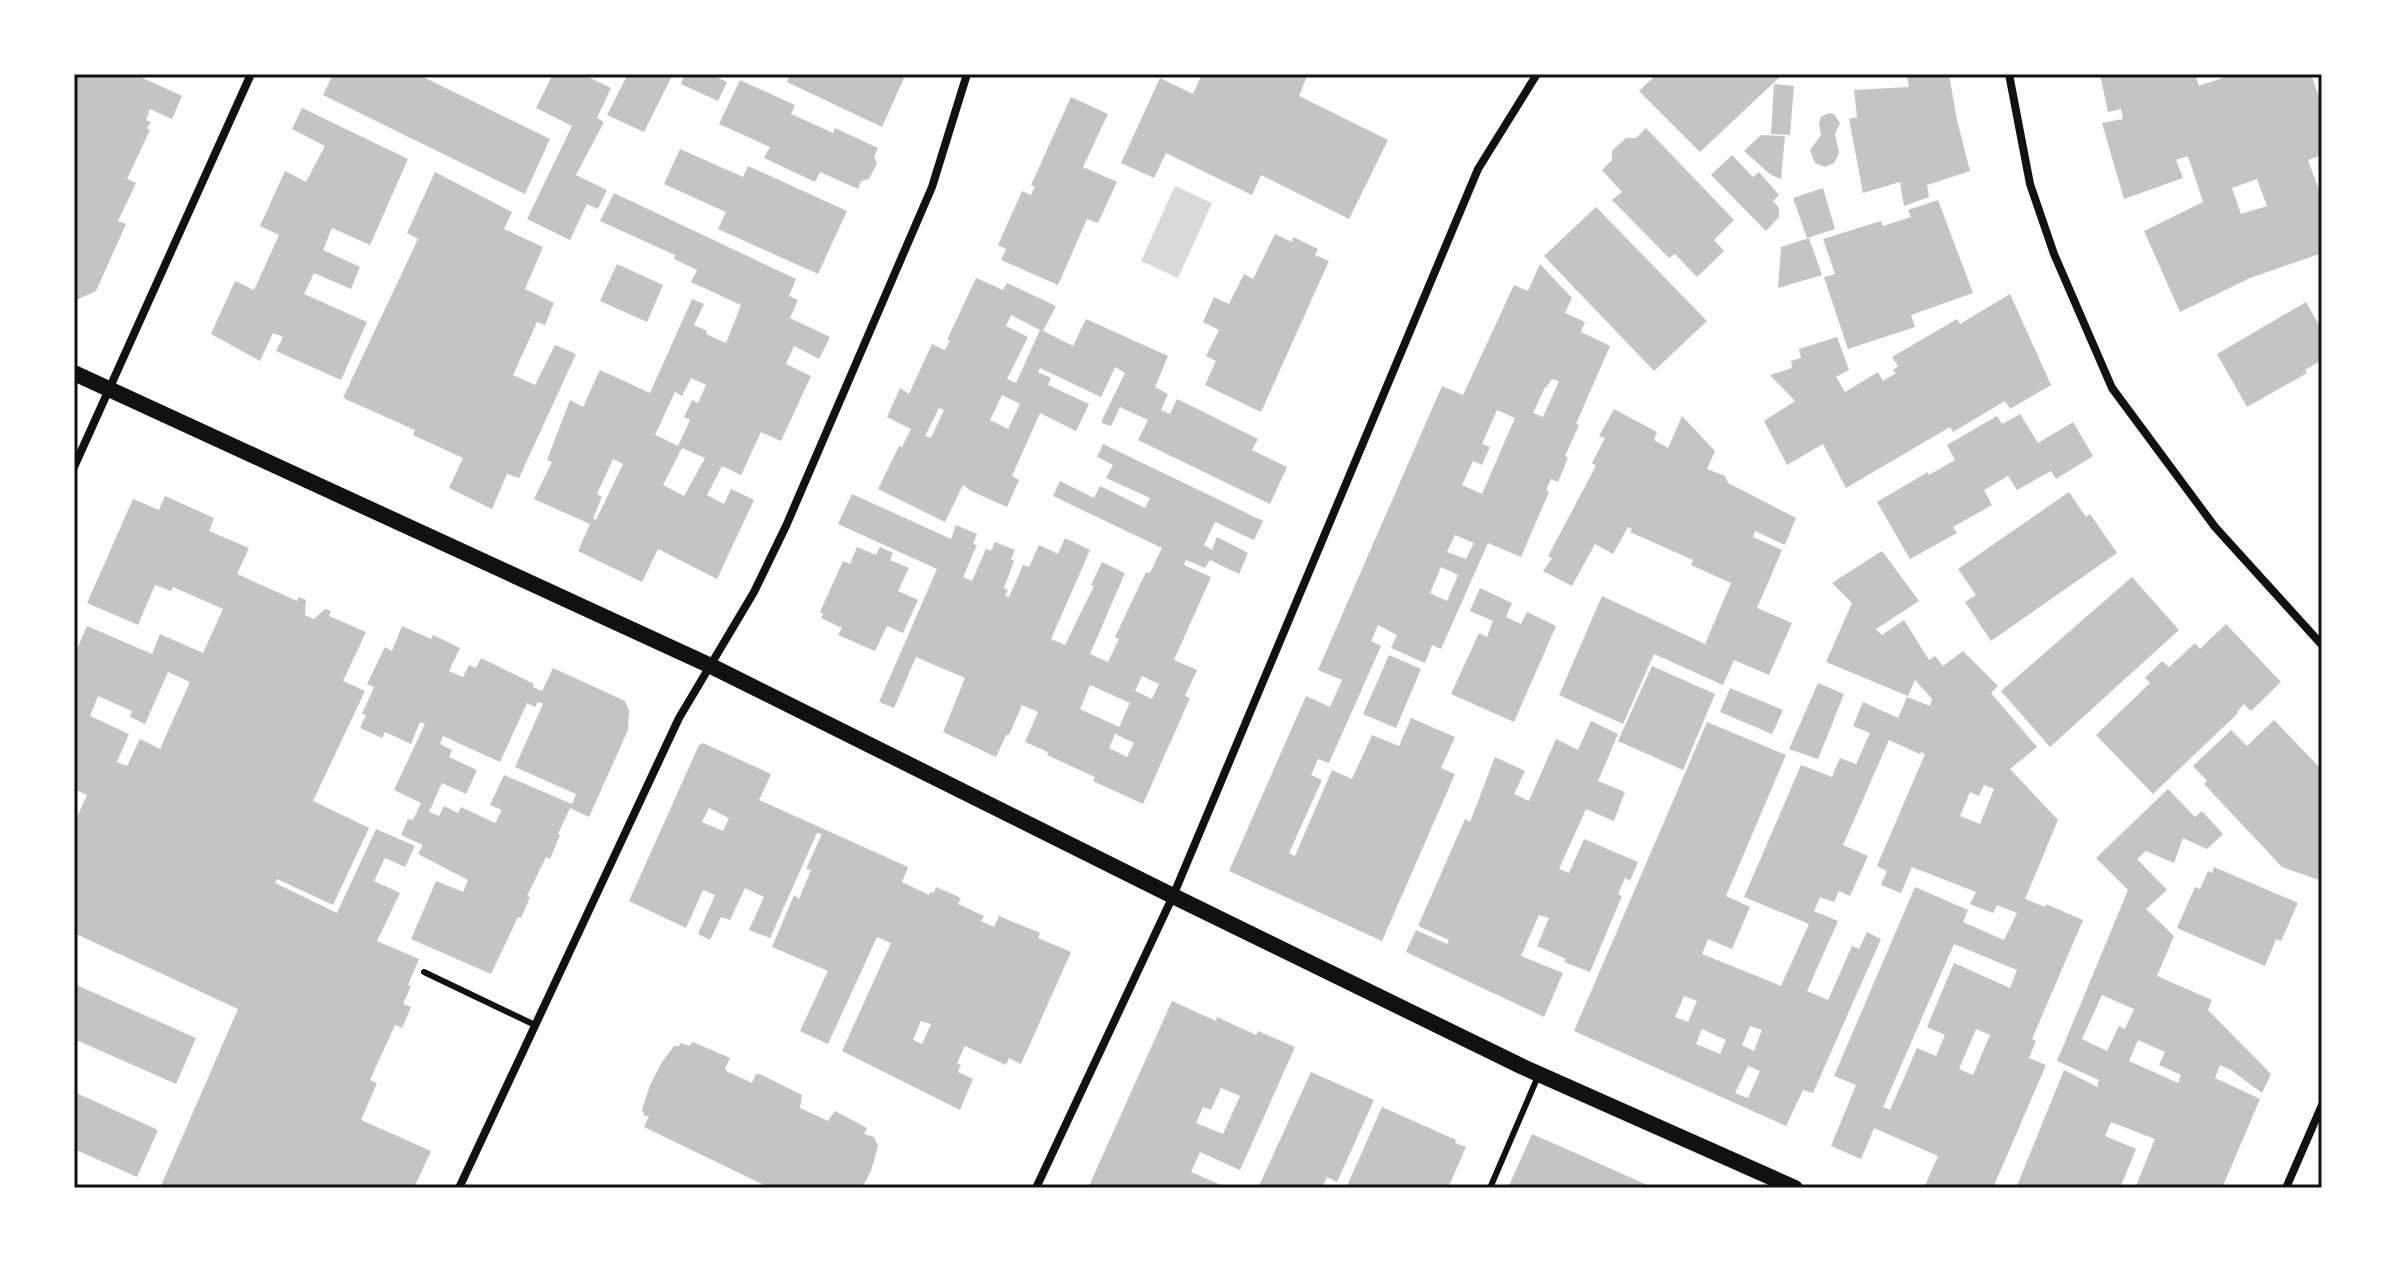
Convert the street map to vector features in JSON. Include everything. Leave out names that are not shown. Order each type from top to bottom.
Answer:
[{"type":"main road","points":[[74,373],[711,666],[1539,1074],[1795,1188]]},
{"type":"street","points":[[74,467],[251,74]]},
{"type":"street","points":[[459,1188],[679,718],[754,592],[798,498],[932,187],[967,74]]},
{"type":"street","points":[[1036,1188],[1173,896],[1478,169],[1537,74]]},
{"type":"street","points":[[2009,74],[2030,184],[2054,254],[2112,388],[2215,527],[2322,645]]},
{"type":"street","points":[[2286,1188],[2322,1105]]},
{"type":"lane","points":[[424,972],[535,1025]]},
{"type":"lane","points":[[1490,1188],[1539,1074]]},
{"type":"shaded area","points":[[1175,186],[1212,203],[1178,278],[1141,261]]},
{"type":"building","points":[[74,74],[134,74],[182,96],[172,119],[150,109],[146,120],[151,122],[147,128],[150,130],[127,179],[136,183],[118,221],[126,224],[96,291],[74,301]]},
{"type":"building","points":[[333,74],[417,74],[550,139],[525,194],[323,95]]},
{"type":"building","points":[[553,74],[582,74],[611,88],[597,118],[604,122],[576,175],[607,190],[598,209],[587,204],[570,240],[527,219],[572,126],[536,108]]},
{"type":"building","points":[[628,74],[673,74],[644,132],[607,115]]},
{"type":"building","points":[[685,74],[711,74],[727,82],[718,101],[681,84]]},
{"type":"building","points":[[790,74],[898,74],[904,78],[882,127],[787,82]]},
{"type":"building","points":[[1202,74],[1308,74],[1299,96],[1388,140],[1349,219],[1261,175],[1252,195],[1166,153],[1154,178],[1121,163],[1160,78],[1193,94]]},
{"type":"building","points":[[1657,74],[1783,74],[1700,152],[1639,91]]},
{"type":"building","points":[[1949,74],[1970,171],[1927,185],[1929,197],[1904,206],[1900,182],[1863,193],[1849,119],[1857,117],[1854,90],[1909,87],[1907,77]]},
{"type":"building","points":[[2100,74],[2195,74],[2199,86],[2234,74],[2311,74],[2322,105],[2322,155],[2308,160],[2319,190],[2322,189],[2322,253],[2250,278],[2180,312],[2144,231],[2203,202],[2188,156],[2176,160],[2183,178],[2124,199],[2102,123],[2123,119],[2121,109],[2108,112]],"holes":[[[2257,179],[2267,206],[2241,214],[2232,188]]]},
{"type":"building","points":[[740,80],[795,105],[791,114],[833,133],[835,128],[878,148],[874,157],[877,163],[869,179],[861,181],[858,189],[820,172],[815,182],[764,158],[770,147],[719,124]]},
{"type":"building","points":[[1774,84],[1794,86],[1790,135],[1771,134]]},
{"type":"building","points":[[1071,97],[1108,114],[1083,167],[1117,182],[1098,223],[1087,219],[1058,285],[1001,260],[1006,249],[998,245],[1022,191],[1031,195],[1035,187],[1031,185]]},
{"type":"building","points":[[302,108],[408,159],[370,245],[332,228],[323,250],[360,267],[351,289],[314,273],[304,294],[367,322],[341,380],[276,351],[283,337],[273,333],[260,361],[211,334],[235,281],[254,290],[279,235],[260,226],[285,171],[306,182],[325,146],[292,129]]},
{"type":"building","points":[[1834,114],[1840,123],[1835,134],[1839,153],[1834,163],[1825,167],[1815,163],[1810,150],[1821,135],[1821,117]]},
{"type":"building","points":[[1646,128],[1734,220],[1714,240],[1724,251],[1697,277],[1675,254],[1669,258],[1612,200],[1622,192],[1602,170],[1612,160],[1612,151],[1626,138],[1636,138]]},
{"type":"building","points":[[1761,135],[1785,136],[1781,179],[1771,175],[1744,151]]},
{"type":"building","points":[[680,149],[743,177],[748,166],[847,211],[818,274],[718,229],[726,212],[664,184]]},
{"type":"building","points":[[1732,155],[1753,177],[1759,172],[1779,195],[1773,201],[1779,208],[1779,217],[1766,231],[1711,175]]},
{"type":"building","points":[[435,172],[512,212],[504,229],[543,247],[525,289],[554,303],[545,325],[537,322],[513,375],[535,385],[555,345],[576,354],[519,478],[507,474],[492,509],[449,488],[463,458],[413,435],[415,430],[343,398],[418,239],[407,233]]},
{"type":"building","points":[[1823,188],[1835,229],[1807,238],[1793,198]]},
{"type":"building","points":[[614,193],[796,279],[789,296],[798,300],[790,318],[830,337],[819,359],[794,346],[786,364],[811,376],[781,441],[761,432],[741,475],[722,466],[707,495],[724,504],[731,489],[754,500],[717,579],[658,549],[642,582],[578,551],[590,524],[534,499],[552,462],[547,460],[570,400],[583,407],[600,370],[650,393],[692,299],[704,304],[694,325],[726,343],[741,305],[691,282],[697,270],[674,259],[675,255],[600,221]],"holes":[[[691,378],[706,385],[698,403],[692,400],[684,417],[690,420],[678,446],[655,435],[675,392],[682,396]],[[682,448],[705,458],[684,496],[663,485]],[[613,459],[623,464],[596,520],[593,518],[602,497],[597,494]]]},
{"type":"building","points":[[1938,200],[1973,293],[1911,315],[1915,327],[1848,349],[1824,277],[1835,274],[1823,239],[1881,221],[1883,226],[1911,217],[1908,210]]},
{"type":"building","points":[[1596,207],[1707,321],[1654,371],[1544,256]]},
{"type":"building","points":[[1275,234],[1292,242],[1293,237],[1318,249],[1315,255],[1329,261],[1261,412],[1205,385],[1216,361],[1206,356],[1219,330],[1203,322],[1214,297],[1229,304],[1244,274],[1253,279]]},
{"type":"building","points":[[1809,238],[1822,275],[1778,288],[1781,247]]},
{"type":"building","points":[[617,264],[663,285],[647,322],[600,301]]},
{"type":"building","points":[[1540,264],[1572,298],[1565,313],[1585,322],[1581,332],[1610,346],[1576,424],[1579,425],[1565,456],[1568,458],[1558,482],[1551,479],[1546,490],[1549,492],[1521,557],[1488,543],[1441,649],[1432,645],[1425,663],[1391,648],[1397,635],[1378,625],[1371,641],[1381,646],[1329,763],[1318,759],[1311,775],[1322,780],[1289,853],[1295,856],[1332,770],[1352,779],[1372,735],[1399,746],[1411,718],[1455,737],[1441,768],[1455,774],[1382,941],[1229,871],[1306,696],[1330,707],[1342,680],[1318,670],[1442,386],[1463,395],[1514,285],[1528,291]],"holes":[[[1552,379],[1559,381],[1543,417],[1533,413]],[[1497,410],[1515,418],[1482,494],[1462,485],[1473,461],[1482,465],[1490,447],[1482,444]],[[1455,535],[1474,543],[1466,559],[1447,552]],[[1441,567],[1458,575],[1447,601],[1430,593]]]},
{"type":"building","points":[[976,278],[1003,290],[1007,283],[1056,306],[1043,331],[1073,346],[1086,319],[1168,356],[1155,387],[1168,394],[1161,410],[1170,414],[1177,399],[1258,439],[1252,450],[1287,467],[1270,504],[1138,440],[1148,420],[1120,407],[1111,426],[1102,423],[1125,373],[1115,367],[1101,397],[1040,368],[1038,372],[1051,378],[1048,385],[1089,404],[1076,431],[1040,413],[1012,476],[1019,480],[1007,507],[963,485],[945,522],[878,489],[911,429],[887,417],[900,388],[909,394],[932,344],[945,350],[950,341],[947,340]],"holes":[[[1011,315],[1040,330],[1016,383],[1007,379],[1028,337],[1006,326]],[[1002,395],[1020,404],[1008,429],[990,420]],[[939,408],[944,410],[931,438],[925,436]]]},
{"type":"building","points":[[2010,294],[2051,385],[2010,409],[2005,401],[1953,432],[1950,427],[1846,488],[1823,444],[1787,465],[1764,421],[1795,401],[1770,375],[1792,368],[1791,361],[1801,358],[1799,349],[1837,337],[1849,370],[1836,377],[1845,392],[1878,372],[1883,381],[1896,373],[1893,370],[1898,366],[1892,357],[1957,319],[1960,324]]},
{"type":"building","points":[[2306,302],[2322,330],[2322,360],[2305,370],[2307,373],[2247,407],[2217,354]]},
{"type":"building","points":[[1614,409],[1657,432],[1654,440],[1668,448],[1682,416],[1715,451],[1707,469],[1725,476],[1728,483],[1796,518],[1785,545],[1755,531],[1753,537],[1782,550],[1757,608],[1792,623],[1769,675],[1734,660],[1723,685],[1654,654],[1623,724],[1559,695],[1602,596],[1705,644],[1731,583],[1691,565],[1693,560],[1630,532],[1632,529],[1628,527],[1613,554],[1595,544],[1572,586],[1543,571],[1596,466],[1592,463],[1605,438],[1599,436]]},
{"type":"building","points":[[2020,414],[2038,443],[2073,422],[2093,456],[2056,479],[2051,471],[2017,490],[2008,476],[1984,490],[1992,505],[1953,527],[1957,533],[1910,559],[1877,502],[1955,460],[1947,445],[1997,416],[2002,424]]},
{"type":"building","points":[[1103,444],[1263,521],[1254,540],[1215,522],[1204,545],[1212,550],[1217,537],[1248,553],[1239,574],[1210,560],[1205,568],[1186,560],[1184,565],[1211,577],[1174,660],[1197,670],[1185,696],[1190,698],[1143,804],[1093,781],[1095,777],[1025,742],[1038,712],[1022,705],[996,757],[943,732],[965,678],[916,657],[894,708],[879,702],[937,569],[838,524],[852,494],[951,539],[956,525],[977,534],[973,544],[977,545],[963,577],[972,581],[986,549],[991,551],[995,542],[1015,550],[1004,588],[1008,590],[1005,596],[1009,597],[1023,565],[1029,567],[1039,545],[1058,554],[1065,538],[1090,550],[1051,639],[1065,645],[1094,586],[1091,585],[1102,562],[1125,573],[1090,654],[1108,662],[1119,639],[1115,637],[1146,572],[1150,573],[1162,548],[1053,496],[1060,481],[1094,498],[1100,486],[1145,508],[1150,498],[1106,478],[1113,465],[1097,457]],"holes":[[[1142,676],[1159,684],[1152,699],[1135,691]],[[1090,685],[1130,703],[1119,727],[1080,709]],[[1115,734],[1134,743],[1127,757],[1109,748]]]},
{"type":"building","points":[[2069,492],[2086,517],[2090,514],[2117,553],[1991,641],[1965,602],[1976,595],[1958,569]]},
{"type":"building","points":[[165,496],[214,518],[209,531],[249,548],[237,574],[297,601],[299,597],[306,600],[305,615],[314,619],[325,609],[331,611],[329,616],[366,632],[343,681],[365,691],[313,801],[369,828],[333,905],[277,879],[275,883],[337,913],[376,829],[415,846],[405,867],[385,858],[374,881],[400,893],[377,941],[419,959],[403,1004],[411,1007],[402,1028],[395,1025],[370,1080],[377,1083],[361,1120],[431,1151],[414,1188],[160,1188],[238,1009],[74,933],[74,813],[78,815],[87,795],[74,789],[74,656],[87,626],[152,654],[160,634],[203,653],[223,609],[173,587],[171,591],[155,585],[138,625],[87,603],[133,499],[159,510]],"holes":[[[168,672],[190,682],[160,749],[140,739],[127,766],[117,762],[129,734],[90,716],[98,696],[132,711],[130,717],[145,724]]]},
{"type":"building","points":[[857,547],[876,555],[880,547],[893,553],[890,560],[909,568],[898,591],[918,600],[903,633],[887,626],[875,651],[838,635],[842,628],[821,618],[823,614],[820,612],[843,561],[850,564]]},
{"type":"building","points":[[1882,551],[1919,601],[1876,629],[1882,635],[1904,620],[1929,660],[1935,656],[1943,666],[1963,651],[1998,686],[1991,693],[2037,747],[2010,769],[2058,820],[2025,899],[2045,907],[2046,904],[2083,920],[2032,1039],[2036,1041],[2029,1058],[2046,1065],[1993,1188],[1924,1188],[1938,1156],[1874,1128],[1861,1159],[1831,1146],[1856,1085],[1834,1076],[1915,887],[1968,910],[1963,922],[2004,940],[2017,913],[1997,905],[1993,913],[1970,904],[1976,892],[1912,867],[1901,893],[1881,885],[1887,871],[1877,866],[1925,754],[1889,740],[1843,845],[1868,856],[1850,896],[1839,891],[1834,902],[1820,897],[1814,911],[1838,921],[1807,991],[1828,1000],[1852,946],[1859,949],[1867,932],[1881,939],[1813,1093],[1803,1090],[1786,1126],[1574,1031],[1707,722],[1786,755],[1726,896],[1750,907],[1732,949],[1708,939],[1702,954],[1781,986],[1809,924],[1744,897],[1801,765],[1832,777],[1840,758],[1856,764],[1870,733],[1853,726],[1863,702],[1898,718],[1907,697],[1930,706],[1932,699],[1915,680],[1908,696],[1826,662],[1852,603],[1832,583]],"holes":[[[1984,785],[1994,789],[1980,824],[1960,816],[1970,792],[1979,796]],[[1954,944],[2017,970],[2010,988],[1954,963],[1927,1027],[1945,1035],[1936,1056],[1917,1048],[1890,1110],[1883,1107]],[[1684,996],[1697,1001],[1688,1022],[1675,1017]],[[1750,1026],[1762,1030],[1754,1051],[1742,1045]],[[1702,1029],[1726,1040],[1720,1054],[1696,1044]],[[1976,1029],[1990,1035],[1973,1075],[1959,1069]],[[1748,1066],[1760,1071],[1748,1098],[1735,1093]]]},
{"type":"building","points":[[2132,577],[2179,630],[2050,747],[2001,691]]},
{"type":"building","points":[[1480,588],[1512,603],[1506,617],[1521,624],[1527,612],[1556,626],[1514,722],[1451,694],[1479,633],[1487,637],[1493,621],[1470,611]]},
{"type":"building","points":[[2226,624],[2281,682],[2251,711],[2244,704],[2153,794],[2096,735],[2150,683],[2145,678],[2162,661],[2169,667],[2195,643],[2200,649]]},
{"type":"building","points":[[402,626],[431,639],[433,635],[460,648],[449,671],[463,677],[469,665],[476,668],[481,658],[542,691],[553,668],[625,701],[629,711],[628,730],[589,817],[570,808],[550,859],[546,857],[527,896],[530,897],[521,918],[518,917],[491,974],[411,939],[436,881],[463,892],[468,880],[418,854],[423,845],[401,835],[408,819],[413,820],[421,803],[394,790],[425,724],[420,722],[411,744],[385,732],[382,738],[360,728],[366,715],[362,714],[374,687],[367,684],[385,647],[392,651]],"holes":[[[538,702],[543,704],[515,767],[576,794],[572,804],[504,775],[490,805],[502,810],[495,823],[461,807],[458,813],[444,806],[439,816],[429,812],[442,783],[466,794],[477,770],[449,757],[452,750],[440,744],[443,736],[500,762],[527,703],[535,707]]]},
{"type":"building","points":[[1389,655],[1421,669],[1396,728],[1363,714]]},
{"type":"building","points":[[1652,666],[1715,694],[1683,770],[1618,741]]},
{"type":"building","points":[[1818,683],[1844,694],[1818,759],[1789,749]]},
{"type":"building","points":[[1730,688],[1783,710],[1772,734],[1720,712]]},
{"type":"building","points":[[2274,720],[2322,770],[2322,871],[2319,880],[2282,867],[2204,784],[2207,781],[2193,766],[2231,730],[2247,746]]},
{"type":"building","points":[[1591,721],[1618,734],[1598,781],[1625,792],[1614,821],[1586,809],[1559,869],[1569,873],[1584,839],[1638,862],[1630,881],[1625,878],[1618,894],[1622,896],[1590,972],[1564,962],[1566,959],[1537,946],[1549,918],[1539,915],[1521,956],[1563,973],[1544,1017],[1406,952],[1416,930],[1447,944],[1449,940],[1418,926],[1465,819],[1470,822],[1495,757],[1525,771],[1514,794],[1529,801],[1556,739],[1578,750]]},
{"type":"building","points":[[703,743],[771,774],[759,800],[908,867],[902,882],[929,895],[930,892],[934,893],[936,887],[961,898],[958,904],[984,916],[981,921],[994,927],[999,916],[1040,933],[1038,938],[1071,952],[1021,1064],[1009,1058],[1006,1065],[965,1046],[957,1063],[961,1065],[958,1072],[973,1079],[960,1110],[842,1051],[891,943],[877,937],[828,1044],[800,1031],[828,971],[772,947],[794,895],[799,899],[811,870],[806,869],[822,834],[817,833],[770,938],[749,930],[764,897],[745,888],[730,920],[721,917],[710,940],[698,934],[715,895],[703,890],[686,928],[629,901],[699,745]],"holes":[[[709,808],[729,818],[723,831],[702,822]],[[921,1021],[931,1024],[922,1044],[913,1040]]]},
{"type":"building","points":[[2168,789],[2195,817],[2202,811],[2223,834],[2207,849],[2183,838],[2174,863],[2146,851],[2137,859],[2167,890],[2146,909],[2174,936],[2157,976],[2212,1000],[2208,1010],[2271,1074],[2262,1093],[2220,1065],[2215,1078],[2260,1099],[2222,1188],[2135,1188],[2155,1139],[2111,1122],[2105,1136],[2136,1149],[2120,1188],[2016,1188],[2064,1070],[2097,1087],[2099,1080],[2057,1061],[2128,890],[2096,858]],"holes":[[[2102,995],[2134,1009],[2125,1029],[2119,1026],[2107,1051],[2082,1039]],[[2138,1040],[2165,1052],[2159,1065],[2181,1075],[2178,1083],[2129,1061]]]},
{"type":"building","points":[[2214,867],[2298,903],[2281,941],[2276,939],[2265,966],[2177,928],[2195,887],[2200,889],[2208,871],[2212,873]]},
{"type":"building","points":[[74,984],[196,1038],[176,1084],[74,1039]]},
{"type":"building","points":[[1172,1001],[1216,1021],[1217,1017],[1256,1035],[1258,1031],[1295,1047],[1240,1170],[1200,1152],[1191,1172],[1228,1188],[1088,1188]],"holes":[[[1221,1088],[1240,1096],[1223,1134],[1196,1123],[1203,1107],[1211,1110]]]},
{"type":"building","points":[[693,1042],[730,1058],[725,1069],[728,1072],[752,1083],[756,1074],[760,1074],[802,1095],[800,1108],[828,1121],[835,1111],[867,1128],[864,1134],[874,1137],[878,1146],[862,1188],[770,1188],[644,1127],[649,1116],[645,1116],[642,1110],[662,1062],[674,1046],[681,1043],[689,1046]]},
{"type":"building","points":[[1311,1072],[1374,1100],[1337,1182],[1327,1177],[1322,1188],[1258,1188]]},
{"type":"building","points":[[74,1092],[158,1130],[137,1177],[74,1149]]},
{"type":"building","points":[[1382,1107],[1466,1147],[1448,1188],[1346,1188]]},
{"type":"building","points":[[1532,1134],[1589,1159],[1654,1188],[1508,1188]]}]
